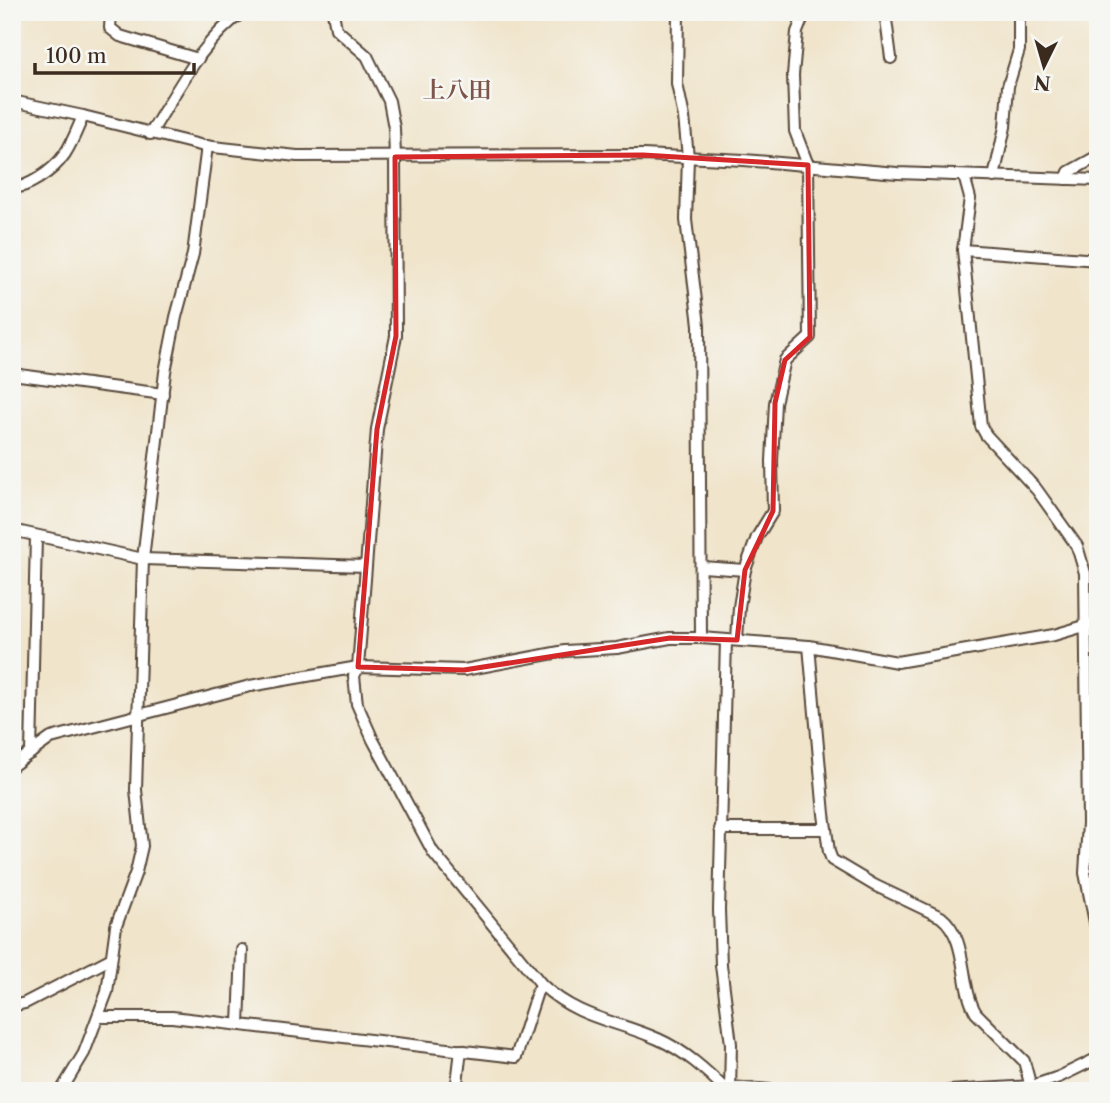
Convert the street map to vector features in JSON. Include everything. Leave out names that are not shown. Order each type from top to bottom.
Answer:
[{"type":"street","points":[[111,12],[110,27],[120,36],[198,59]]},
{"type":"street","points":[[150,134],[220,29],[243,12]]},
{"type":"street","points":[[333,12],[337,29],[367,56],[389,101],[394,128],[396,336],[377,429],[358,667],[354,676],[357,704],[373,740],[433,852],[542,985],[560,1002],[656,1038],[679,1050],[729,1089],[784,1091]]},
{"type":"street","points":[[678,12],[677,84],[688,157],[687,220],[699,325],[701,638]]},
{"type":"street","points":[[729,1089],[731,1044],[721,965],[719,910],[722,745],[727,673],[745,570],[757,537],[773,511],[775,403],[785,360],[810,337],[808,165],[795,131],[793,75],[797,32],[805,12]]},
{"type":"street","points":[[885,12],[891,58]]},
{"type":"street","points":[[994,177],[1005,127],[1008,86],[1019,50],[1019,12]]},
{"type":"street","points":[[12,101],[207,146],[297,156],[643,155],[897,173],[1098,180]]},
{"type":"street","points":[[12,188],[34,181],[54,169],[66,156],[83,116]]},
{"type":"street","points":[[61,1091],[83,1053],[107,992],[117,926],[142,846],[136,790],[143,559],[163,394],[176,317],[193,254],[207,146]]},
{"type":"street","points":[[1066,179],[1069,172],[1098,156]]},
{"type":"street","points":[[964,176],[970,198],[963,250],[981,426],[986,435],[1037,490],[1077,546],[1085,573],[1088,823],[1085,873],[1098,937]]},
{"type":"street","points":[[963,250],[1098,260]]},
{"type":"street","points":[[12,374],[163,394]]},
{"type":"street","points":[[12,530],[143,559],[366,566]]},
{"type":"street","points":[[31,753],[36,537]]},
{"type":"street","points":[[702,567],[745,570]]},
{"type":"street","points":[[12,766],[51,738],[250,686],[358,667],[464,670],[565,651],[617,648],[670,638],[809,646],[897,662],[1054,635],[1098,622]]},
{"type":"street","points":[[809,646],[826,829],[832,860],[949,923],[957,943],[970,1004],[1024,1061],[1032,1088]]},
{"type":"street","points":[[720,829],[826,829]]},
{"type":"street","points":[[239,1024],[242,950]]},
{"type":"street","points":[[12,1006],[25,1003],[110,959]]},
{"type":"street","points":[[98,1017],[172,1017],[516,1057],[537,992],[542,985]]},
{"type":"street","points":[[456,1091],[461,1050]]},
{"type":"street","points":[[949,1091],[1032,1088],[1098,1058]]},
{"type":"highlighted area","points":[[643,155],[808,165],[810,337],[785,360],[775,403],[773,511],[745,570],[737,640],[670,638],[464,670],[358,667],[377,429],[396,336],[395,157]]},
{"type":"district","name":"上八田","points":[[457,90]]}]
